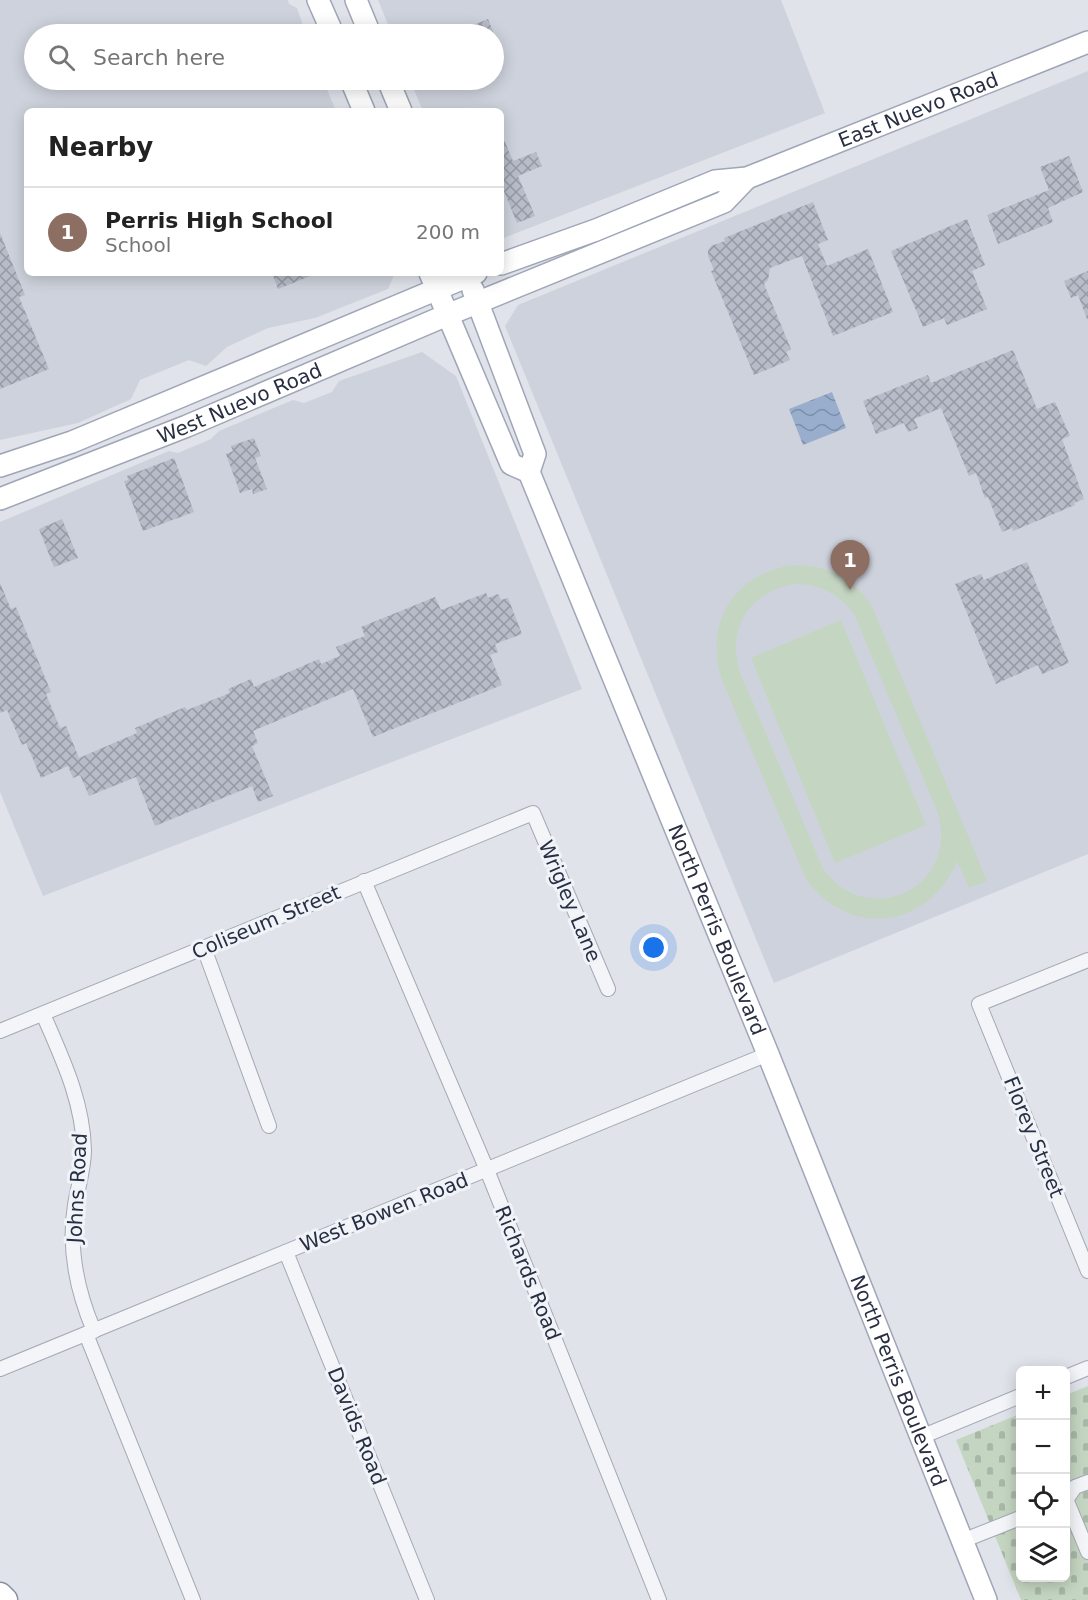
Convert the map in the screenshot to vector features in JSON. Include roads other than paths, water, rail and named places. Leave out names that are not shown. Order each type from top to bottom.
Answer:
[{"type":"highway","points":[[0,1595],[5,1600]]},
{"type":"main road","points":[[318,0],[329,24]]},
{"type":"main road","points":[[356,0],[366,24]]},
{"type":"main road","name":"East Nuevo Road","points":[[504,263],[596,230],[715,181],[747,178],[1088,42]]},
{"type":"main road","points":[[355,90],[363,108]]},
{"type":"main road","points":[[392,90],[400,108]]},
{"type":"main road","name":"East Nuevo Road","points":[[477,303],[724,202],[747,178]]},
{"type":"main road","name":"West Nuevo Road","points":[[0,466],[72,441],[434,281],[460,276]]},
{"type":"main road","points":[[470,276],[477,303],[535,454],[529,472]]},
{"type":"main road","name":"North Perris Boulevard","points":[[434,281],[511,464],[529,472],[768,1054],[986,1600]]},
{"type":"main road","name":"West Nuevo Road","points":[[0,499],[187,426],[477,303]]},
{"type":"main road","points":[[0,480],[45,467],[64,455],[72,441]]},
{"type":"street","name":"Coliseum Street","points":[[0,1031],[533,813]]},
{"type":"street","name":"Wrigley Lane","points":[[533,813],[608,989]]},
{"type":"street","name":"Richards Road","points":[[364,881],[487,1170],[660,1600]]},
{"type":"street","points":[[204,948],[269,1126]]},
{"type":"street","name":"Florey Street","points":[[1088,960],[979,1004],[1088,1271]]},
{"type":"street","name":"Johns Road","points":[[43,1014],[66,1068],[81,1118],[84,1151],[72,1235],[78,1281],[90,1333],[193,1600]]},
{"type":"street","name":"West Bowen Road","points":[[0,1369],[768,1054]]},
{"type":"street","name":"Davids Road","points":[[286,1252],[427,1600]]},
{"type":"street","points":[[1070,1375],[1088,1368]]},
{"type":"street","points":[[921,1437],[1016,1398]]},
{"type":"street","points":[[1070,1494],[1075,1487],[1088,1482]]},
{"type":"street","points":[[1070,1509],[1088,1552]]},
{"type":"street","points":[[962,1541],[1016,1520]]},
{"type":"water","points":[[832,392],[846,428],[803,445],[789,409]]},
{"type":"place","name":"Perris High School","points":[[850,590]]}]
